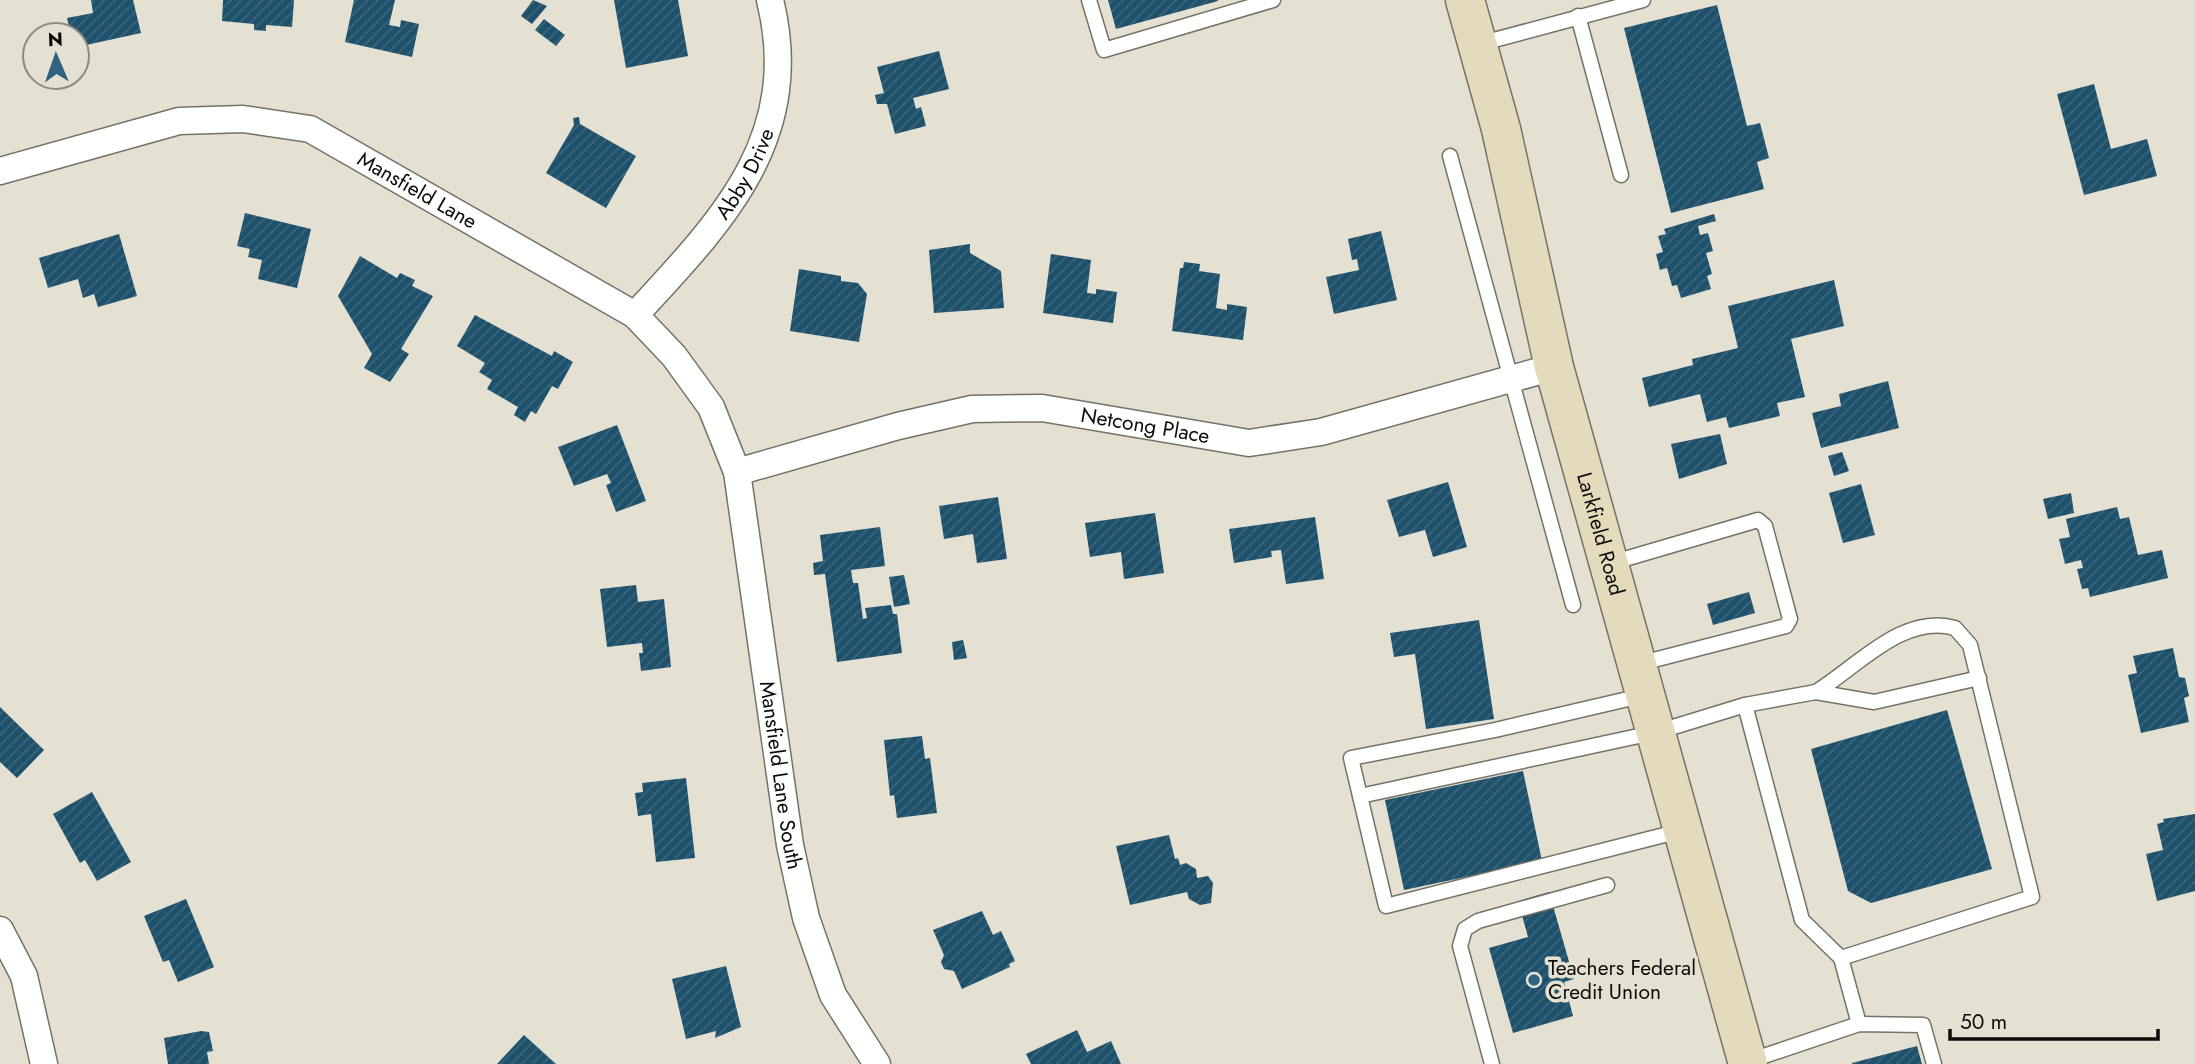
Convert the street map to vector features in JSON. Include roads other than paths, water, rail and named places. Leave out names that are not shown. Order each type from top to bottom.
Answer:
[{"type":"main road","name":"Larkfield Road","points":[[1465,0],[1501,129],[1554,367],[1748,1063]]},
{"type":"street","name":"Abby Drive","points":[[635,315],[710,235],[755,165],[777,95],[777,30],[770,0]]},
{"type":"street","name":"Mansfield Lane","points":[[0,171],[178,121],[243,119],[310,129],[635,315],[674,356],[711,407],[737,471]]},
{"type":"street","name":"Netcong Place","points":[[737,471],[898,426],[972,409],[1042,408],[1249,443],[1321,432],[1554,367]]},
{"type":"street","name":"Mansfield Lane South","points":[[737,471],[790,845],[806,918],[832,995],[877,1064]]},
{"type":"street","points":[[0,930],[24,976],[44,1064]]},
{"type":"lane","points":[[1089,0],[1104,50],[1273,0]]},
{"type":"lane","points":[[1478,45],[1643,0]]},
{"type":"lane","points":[[1578,16],[1621,175]]},
{"type":"lane","points":[[1450,156],[1573,605]]},
{"type":"lane","points":[[1609,563],[1758,520],[1765,526],[1790,618],[1786,626],[1642,680],[1495,730],[1351,758],[1386,906],[1684,830]]},
{"type":"lane","points":[[1816,692],[1902,633],[1924,625],[1955,628],[1970,645],[2032,897],[1841,958]]},
{"type":"lane","points":[[1360,796],[1657,732],[1745,705],[1816,692],[1874,702],[1979,678]]},
{"type":"lane","points":[[1745,705],[1801,920],[1841,958],[1859,1024]]},
{"type":"lane","points":[[1492,1064],[1460,946],[1465,929],[1478,921],[1607,885]]},
{"type":"lane","points":[[1748,1063],[1859,1024],[1923,1025],[1934,1064]]},
{"type":"place","name":"Teachers Federal Credit Union","points":[[1534,980]]}]
